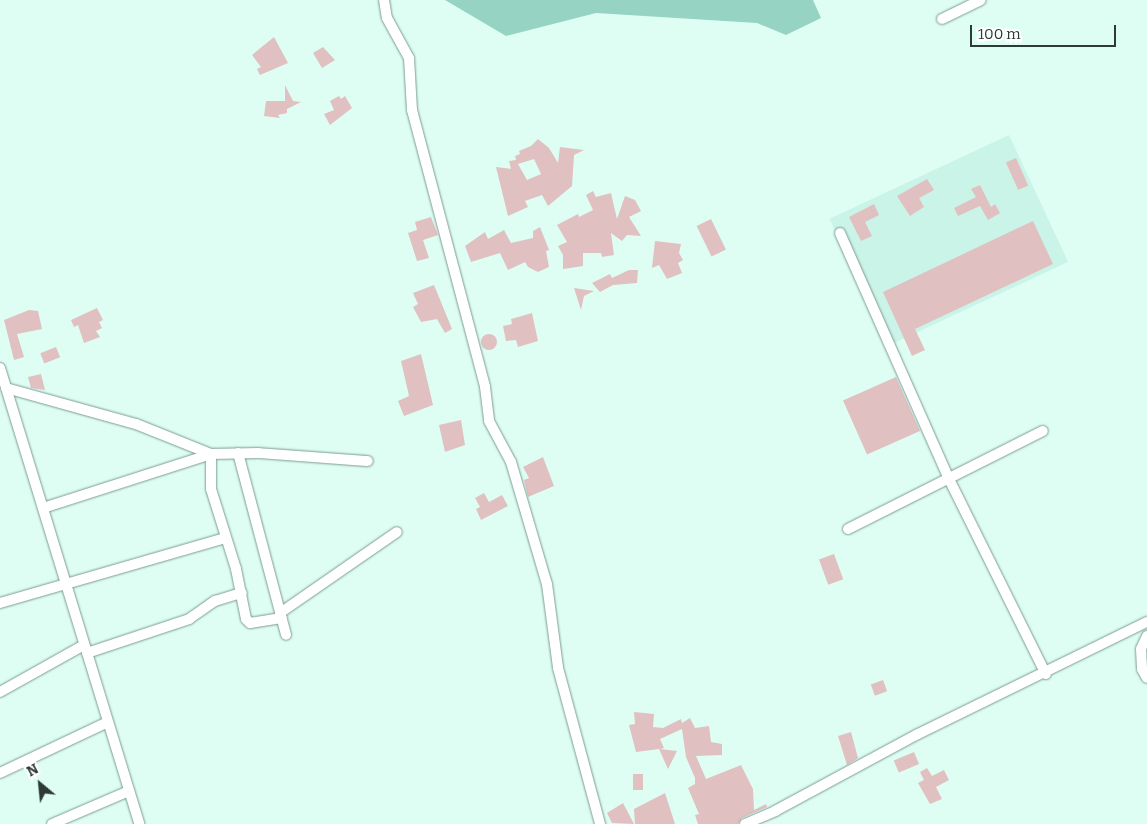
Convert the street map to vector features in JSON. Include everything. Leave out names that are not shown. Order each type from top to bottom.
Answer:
[{"type":"street","points":[[384,0],[387,18],[409,58],[412,110],[485,387],[489,421],[511,462],[547,584],[558,668],[600,824]]},
{"type":"street","points":[[942,19],[981,0]]},
{"type":"street","points":[[840,233],[948,477],[1046,674]]},
{"type":"street","points":[[0,368],[139,824]]},
{"type":"street","points":[[6,388],[136,424],[211,454]]},
{"type":"street","points":[[848,529],[948,477],[1043,431]]},
{"type":"street","points":[[43,508],[211,454],[238,453],[368,461]]},
{"type":"street","points":[[238,453],[286,635]]},
{"type":"street","points":[[211,454],[211,489],[242,593],[247,622],[281,615],[397,532]]},
{"type":"street","points":[[0,603],[225,538]]},
{"type":"street","points":[[0,692],[85,649],[189,619],[215,601],[242,593]]},
{"type":"street","points":[[745,824],[775,811],[918,734],[1046,674],[1147,622]]},
{"type":"street","points":[[1147,636],[1141,649],[1142,669],[1147,678]]},
{"type":"street","points":[[0,773],[108,722]]},
{"type":"street","points":[[52,824],[129,791]]},
{"type":"shaded area","points":[[445,0],[813,0],[821,18],[786,35],[757,23],[596,13],[506,36]]},
{"type":"shaded area","points":[[1009,135],[1068,262],[889,346],[830,219]]},
{"type":"building","points":[[274,37],[288,63],[260,75],[257,69],[261,67],[252,55]]},
{"type":"building","points":[[323,47],[335,60],[322,68],[313,53]]},
{"type":"building","points":[[285,85],[293,101],[301,102],[287,109],[287,113],[278,115],[280,118],[264,116],[266,101],[285,101]]},
{"type":"building","points":[[339,96],[341,99],[345,96],[352,108],[330,125],[324,114],[334,110],[330,101]]},
{"type":"building","points":[[538,139],[549,148],[558,163],[560,147],[584,150],[574,155],[572,186],[548,206],[542,195],[525,201],[528,207],[508,216],[496,167],[511,169],[509,161],[516,160],[515,156],[520,154],[519,151],[531,146]],"holes":[[[534,159],[541,174],[527,180],[518,164]]]},
{"type":"building","points":[[1016,158],[1028,185],[1018,190],[1006,162]]},
{"type":"building","points":[[927,179],[934,190],[919,198],[924,207],[910,216],[897,196]]},
{"type":"building","points":[[980,185],[991,207],[995,204],[1000,213],[988,220],[980,206],[958,216],[954,208],[976,197],[971,189]]},
{"type":"building","points":[[593,191],[596,197],[611,193],[617,219],[625,196],[635,200],[641,211],[629,217],[641,236],[627,235],[622,241],[611,233],[614,255],[602,257],[601,253],[583,253],[583,266],[563,269],[563,255],[558,246],[567,242],[557,225],[578,214],[579,217],[593,210],[586,195]]},
{"type":"building","points":[[874,204],[879,215],[865,222],[872,236],[861,241],[849,217]]},
{"type":"building","points":[[431,217],[438,235],[423,240],[429,258],[417,261],[408,233],[417,230],[415,222]]},
{"type":"building","points":[[711,219],[726,250],[712,257],[697,226]]},
{"type":"building","points":[[1033,221],[1053,264],[915,329],[925,350],[912,356],[883,292]]},
{"type":"building","points":[[540,227],[549,250],[546,251],[549,267],[538,272],[528,267],[525,262],[508,270],[500,253],[471,262],[465,246],[485,232],[488,239],[504,230],[511,243],[533,238],[533,231]]},
{"type":"building","points":[[655,241],[681,244],[679,253],[683,260],[678,263],[682,273],[667,279],[659,265],[652,268]]},
{"type":"building","points":[[629,270],[638,270],[637,283],[613,285],[600,292],[592,283],[610,274],[612,278]]},
{"type":"building","points":[[434,285],[452,329],[445,333],[437,319],[421,322],[413,307],[418,304],[413,293]]},
{"type":"building","points":[[574,288],[594,291],[584,296],[581,310]]},
{"type":"building","points":[[97,308],[103,320],[99,322],[102,328],[96,331],[100,337],[84,343],[78,325],[74,327],[71,320]]},
{"type":"building","points":[[29,310],[38,311],[42,329],[17,334],[24,357],[14,360],[4,320]]},
{"type":"building","points":[[532,313],[538,341],[518,347],[516,340],[506,341],[503,326],[512,324],[511,319]]},
{"type":"building","points":[[489,334],[495,336],[497,342],[495,348],[489,350],[483,348],[481,342],[483,336]]},
{"type":"building","points":[[56,347],[60,357],[44,364],[40,353]]},
{"type":"building","points":[[421,354],[433,405],[404,416],[398,401],[409,396],[401,361]]},
{"type":"building","points":[[41,374],[45,390],[31,388],[28,377]]},
{"type":"building","points":[[896,377],[920,431],[867,454],[843,401]]},
{"type":"building","points":[[461,420],[465,445],[445,452],[439,425]]},
{"type":"building","points":[[543,457],[554,486],[528,497],[524,480],[529,478],[523,467]]},
{"type":"building","points":[[484,493],[489,502],[502,495],[508,506],[481,520],[476,509],[480,507],[475,498]]},
{"type":"building","points":[[834,554],[843,579],[828,585],[819,559]]},
{"type":"building","points":[[883,680],[887,691],[875,696],[871,684]]},
{"type":"building","points":[[634,712],[654,714],[653,727],[663,728],[681,719],[682,723],[690,718],[695,728],[709,726],[711,742],[722,744],[722,755],[696,756],[706,779],[741,765],[753,789],[754,810],[766,804],[767,807],[742,818],[738,824],[698,824],[695,815],[699,814],[688,788],[695,784],[695,778],[686,757],[682,729],[660,739],[664,748],[660,749],[677,751],[668,769],[659,749],[636,752],[629,725],[635,724]]},
{"type":"building","points":[[851,732],[858,758],[847,765],[838,736]]},
{"type":"building","points":[[914,752],[919,764],[899,773],[894,761]]},
{"type":"building","points":[[927,768],[932,776],[944,770],[949,780],[936,787],[942,799],[930,804],[918,783],[924,780],[920,772]]},
{"type":"building","points":[[633,774],[643,774],[643,790],[633,790]]},
{"type":"building","points":[[665,793],[675,824],[635,824],[634,809]]},
{"type":"building","points":[[623,803],[634,824],[612,823],[607,813]]}]
